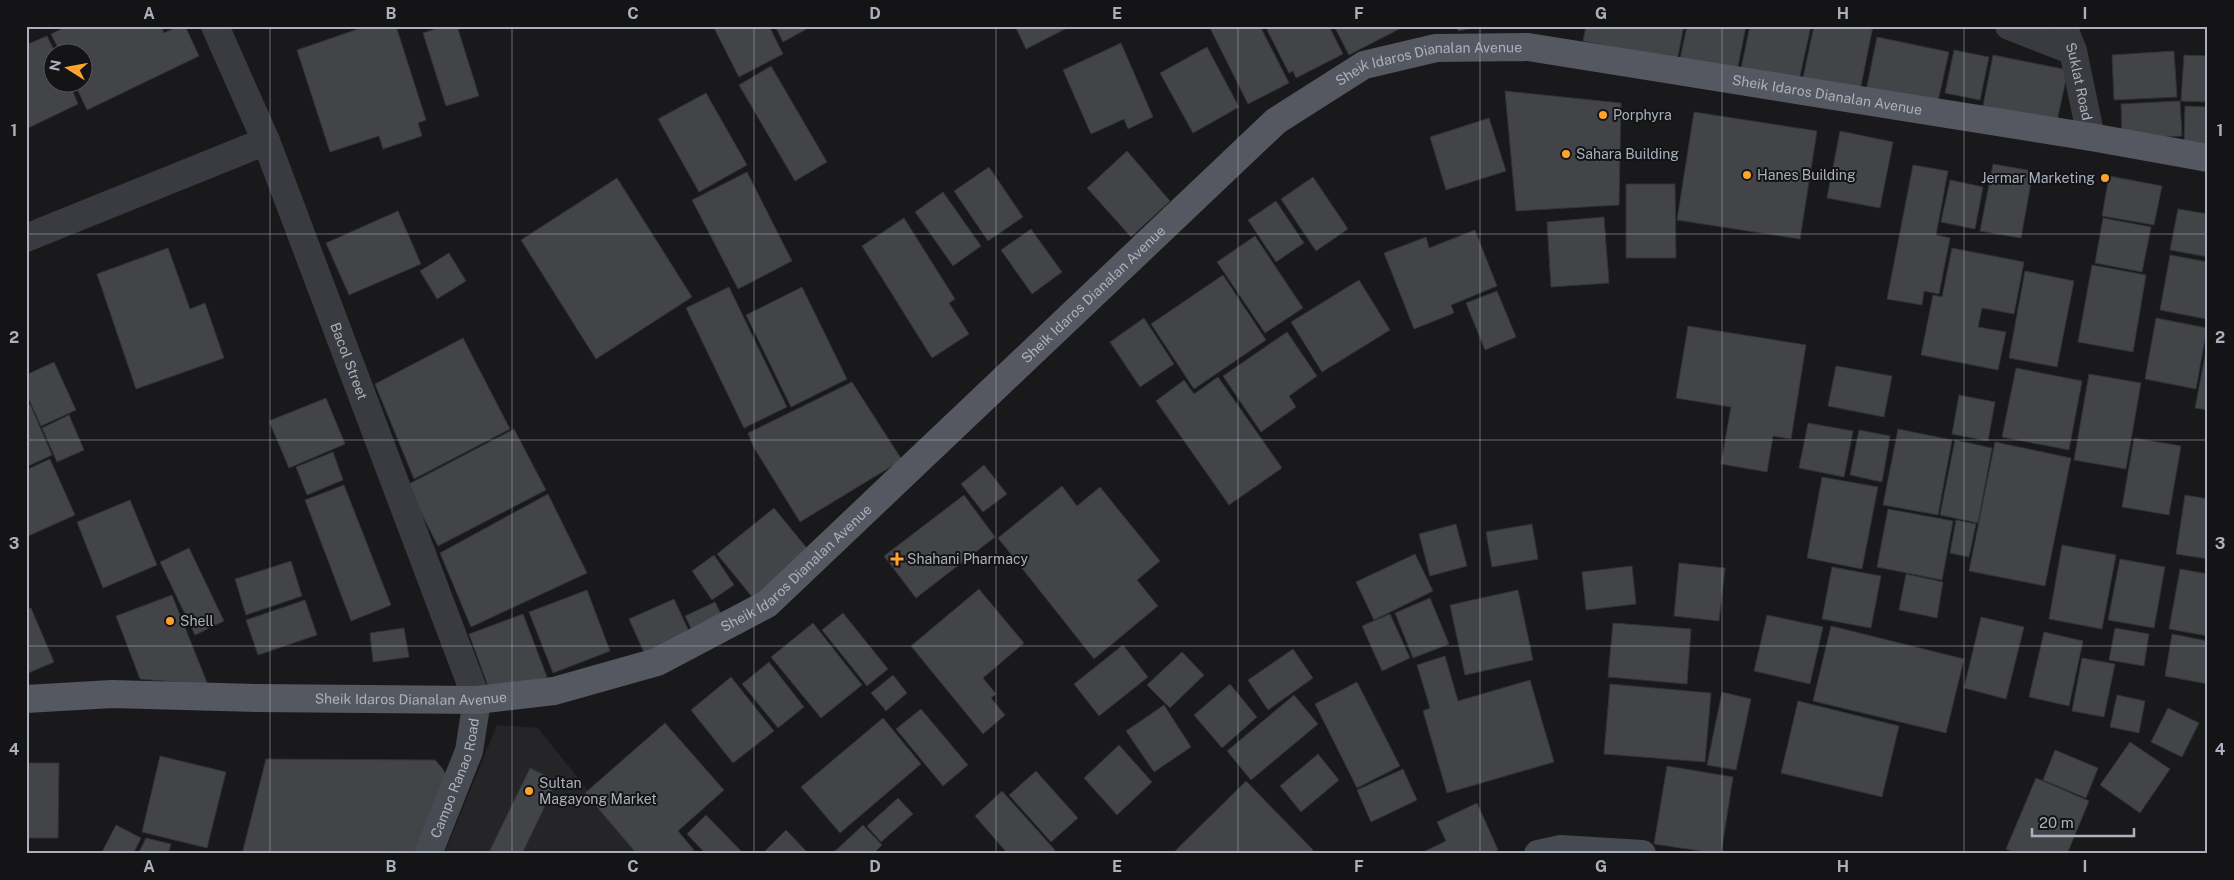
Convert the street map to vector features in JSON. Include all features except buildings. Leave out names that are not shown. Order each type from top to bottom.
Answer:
[{"type":"main road","name":"Sheik Idaros Dianalan Avenue","points":[[26,699],[112,694],[257,698],[477,700],[554,691],[657,662],[767,604],[1276,121],[1364,65],[1436,48],[1528,47],[2091,137],[2208,158]]},
{"type":"main road","name":"Campo Ranao Road","points":[[428,854],[469,751],[477,700]]},
{"type":"main road","points":[[1538,854],[1561,849],[1642,854]]},
{"type":"street","points":[[2009,26],[2073,51]]},
{"type":"street","name":"Suklat Road","points":[[2063,26],[2073,51],[2091,137]]},
{"type":"street","name":"Bacol Street","points":[[224,29],[477,700]]},
{"type":"street","points":[[26,238],[266,140]]},
{"type":"shaded area","name":"Sultan Magayong Market","points":[[497,725],[538,728],[639,854],[444,854]]},
{"type":"place","name":"Porphyra","points":[[1603,115]]},
{"type":"place","name":"Sahara Building","points":[[1566,154]]},
{"type":"place","name":"Hanes Building","points":[[1747,175]]},
{"type":"place","name":"Jermar Marketing","points":[[2105,178]]},
{"type":"place","name":"Shahani Pharmacy","points":[[897,559]]},
{"type":"place","name":"Shell","points":[[170,621]]},
{"type":"place","name":"Sultan Magayong Market","points":[[529,791]]}]
